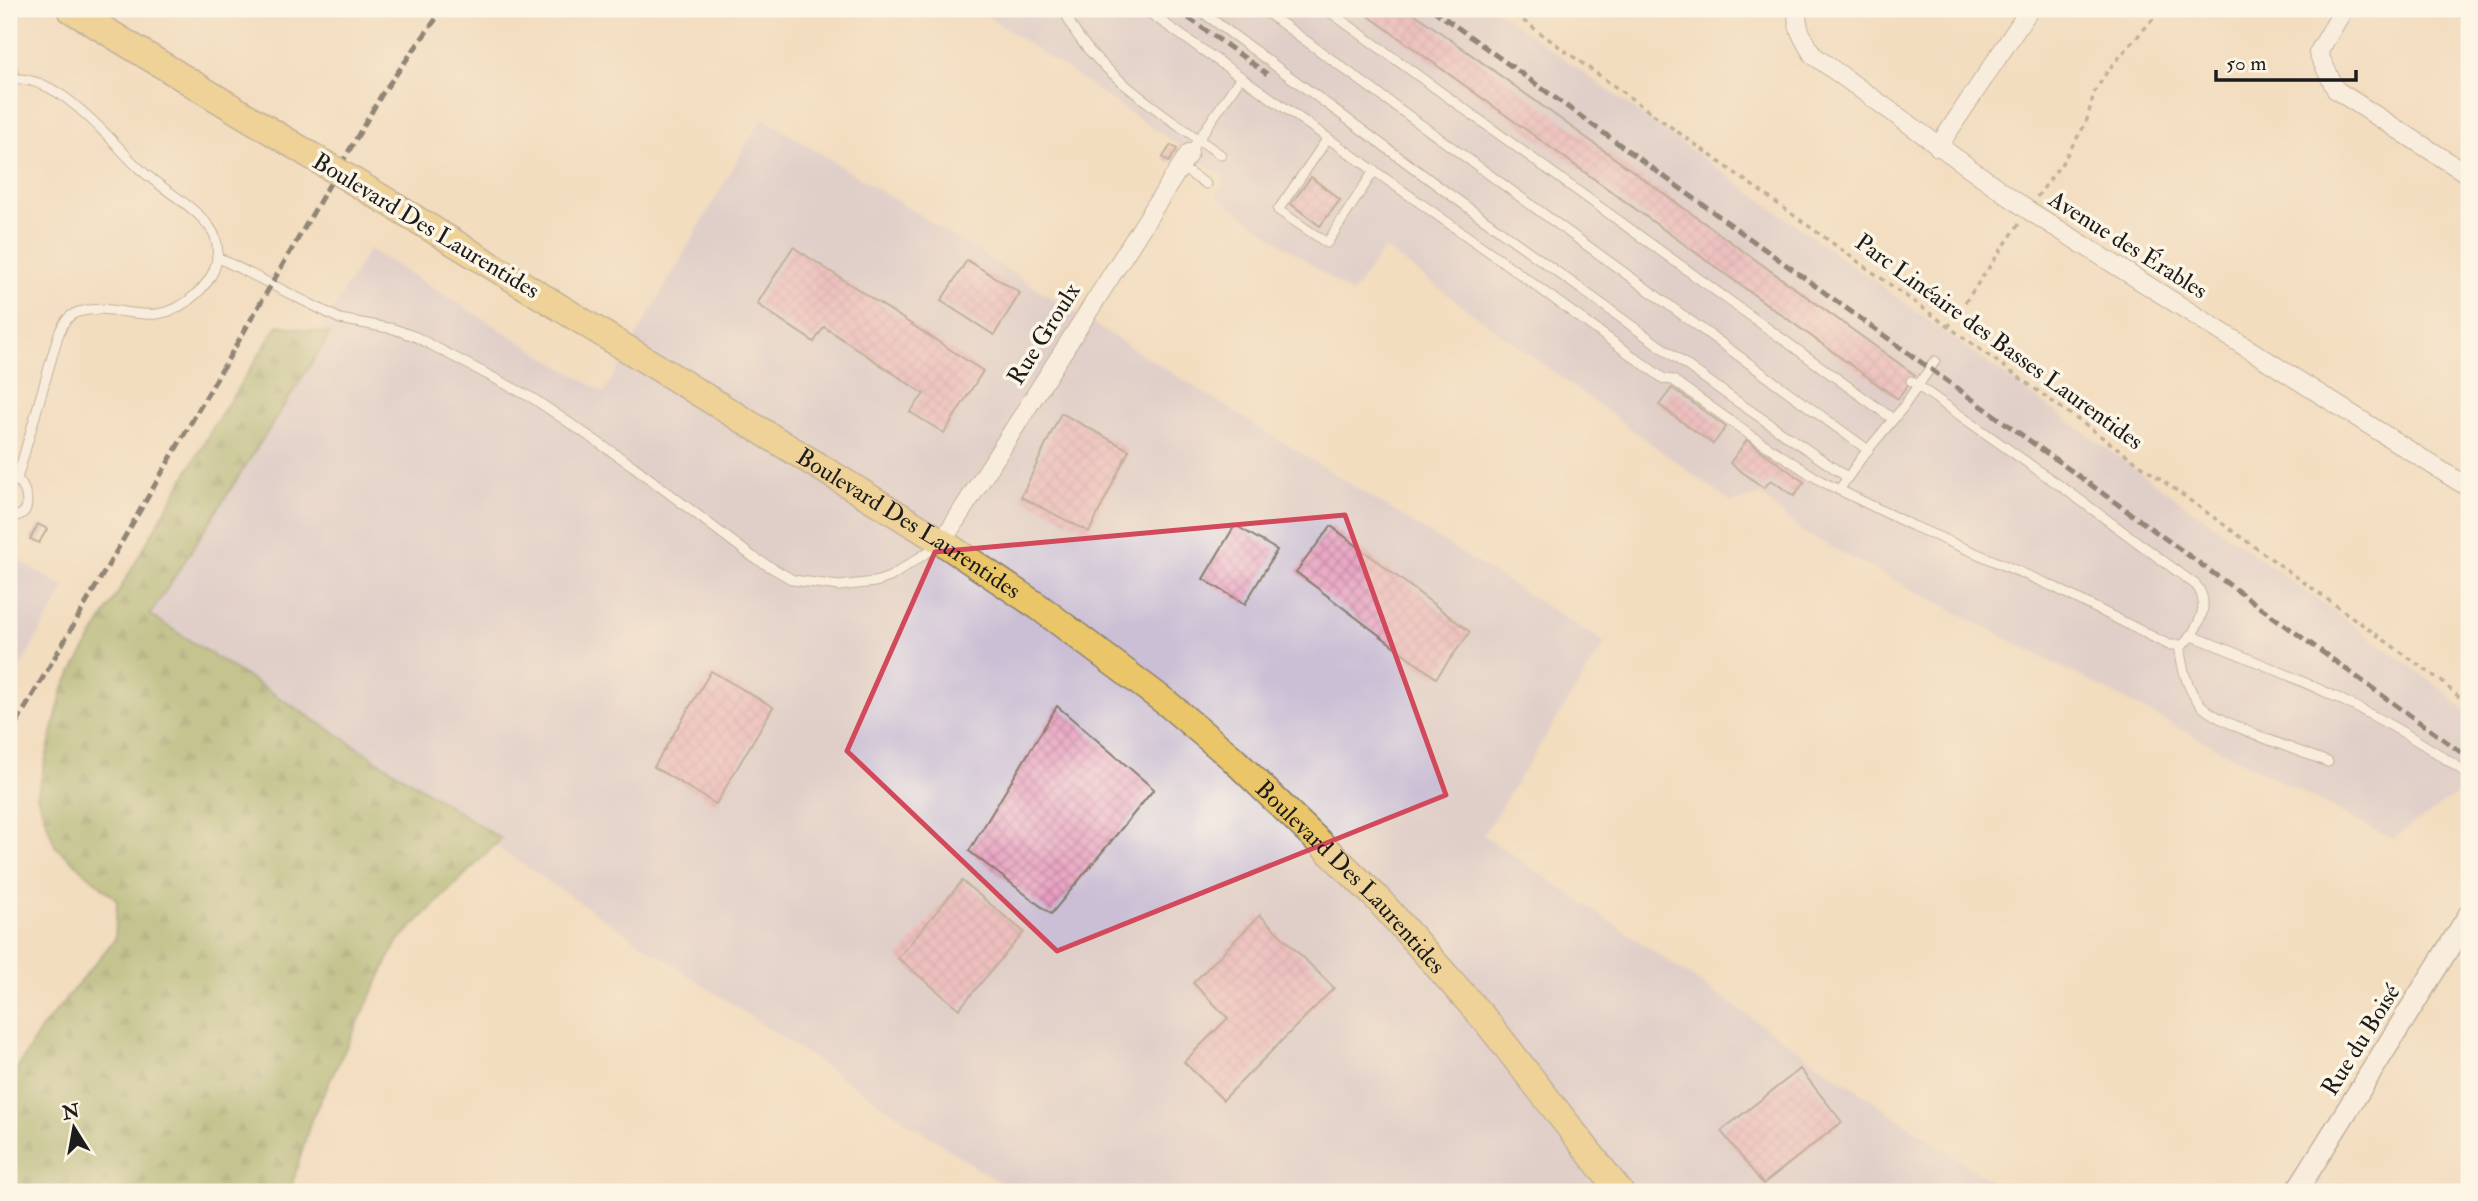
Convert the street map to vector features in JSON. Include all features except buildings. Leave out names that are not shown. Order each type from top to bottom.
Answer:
[{"type":"main road","name":"Boulevard Des Laurentides","points":[[71,9],[942,542],[1039,607],[1158,696],[1227,754],[1392,914],[1479,1013],[1620,1192]]},
{"type":"street","name":"Avenue des Érables","points":[[1798,9],[1801,36],[1813,55],[1938,147],[2024,216],[2469,488]]},
{"type":"street","points":[[1938,147],[2031,9]]},
{"type":"street","points":[[2344,9],[2318,54],[2336,90],[2469,175]]},
{"type":"street","points":[[9,72],[9,79]]},
{"type":"street","name":"Rue Groulx","points":[[942,542],[1189,153]]},
{"type":"street","name":"Rue du Boisé","points":[[2296,1192],[2469,915]]},
{"type":"lane","points":[[1065,9],[1068,21],[1079,38],[1101,62],[1142,97],[1189,153],[1206,184]]},
{"type":"lane","points":[[1144,9],[1664,379],[1674,380],[1750,435],[1821,481],[1913,526],[2052,586],[2169,645],[2183,645],[2204,607],[2203,593],[2196,585],[1914,384]]},
{"type":"lane","points":[[1198,9],[1445,191],[1764,421],[1847,477]]},
{"type":"lane","points":[[1262,9],[1868,450]]},
{"type":"lane","points":[[1326,9],[1893,419]]},
{"type":"lane","points":[[1189,153],[1241,77]]},
{"type":"lane","points":[[9,79],[44,86],[78,108],[140,169],[204,220],[213,232],[217,257],[209,281],[176,309],[148,315],[90,310],[72,314],[66,320],[58,336],[17,479],[9,486]]},
{"type":"lane","points":[[1328,138],[1278,210],[1327,243],[1374,171]]},
{"type":"lane","points":[[1189,153],[1221,155]]},
{"type":"lane","points":[[217,257],[340,319],[394,329],[416,337],[534,399],[633,466],[753,557],[793,580],[839,586],[875,582],[890,577],[942,542]]},
{"type":"lane","points":[[1839,490],[1893,419],[1914,384],[1935,361]]},
{"type":"lane","points":[[9,515],[19,516],[26,509],[27,495],[17,479]]},
{"type":"lane","points":[[2190,635],[2284,674],[2401,730],[2469,775]]},
{"type":"lane","points":[[2179,645],[2187,683],[2203,708],[2328,762]]},
{"type":"path","name":"Parc Linéaire des Basses Laurentides","points":[[1507,9],[2441,681],[2469,706]]},
{"type":"path","points":[[1948,327],[2062,163],[2086,123],[2094,93],[2108,70],[2162,9]]},
{"type":"highlighted area","points":[[1345,515],[1446,795],[1057,951],[847,751],[935,552]]},
{"type":"shaded area","points":[[977,9],[1495,9],[2446,692],[2469,714],[2469,786],[2392,839],[1802,532],[1761,495],[1732,503],[1384,248],[1352,294],[1215,195],[1225,177]]},
{"type":"shaded area","points":[[762,117],[1605,643],[1483,835],[2007,1192],[1013,1192],[150,615],[369,249],[604,393]]},
{"type":"shaded area","points":[[9,554],[65,588],[9,687]]},
{"type":"green space","points":[[278,325],[330,334],[150,615],[501,839],[397,942],[311,1120],[290,1192],[9,1192],[9,1082],[41,1029],[115,939],[117,900],[55,846],[37,796],[63,688],[218,419]]},
{"type":"railway","points":[[9,736],[382,94],[443,9]]},
{"type":"railway","points":[[1176,9],[1267,74]]},
{"type":"railway","points":[[1432,9],[2469,758]]}]
